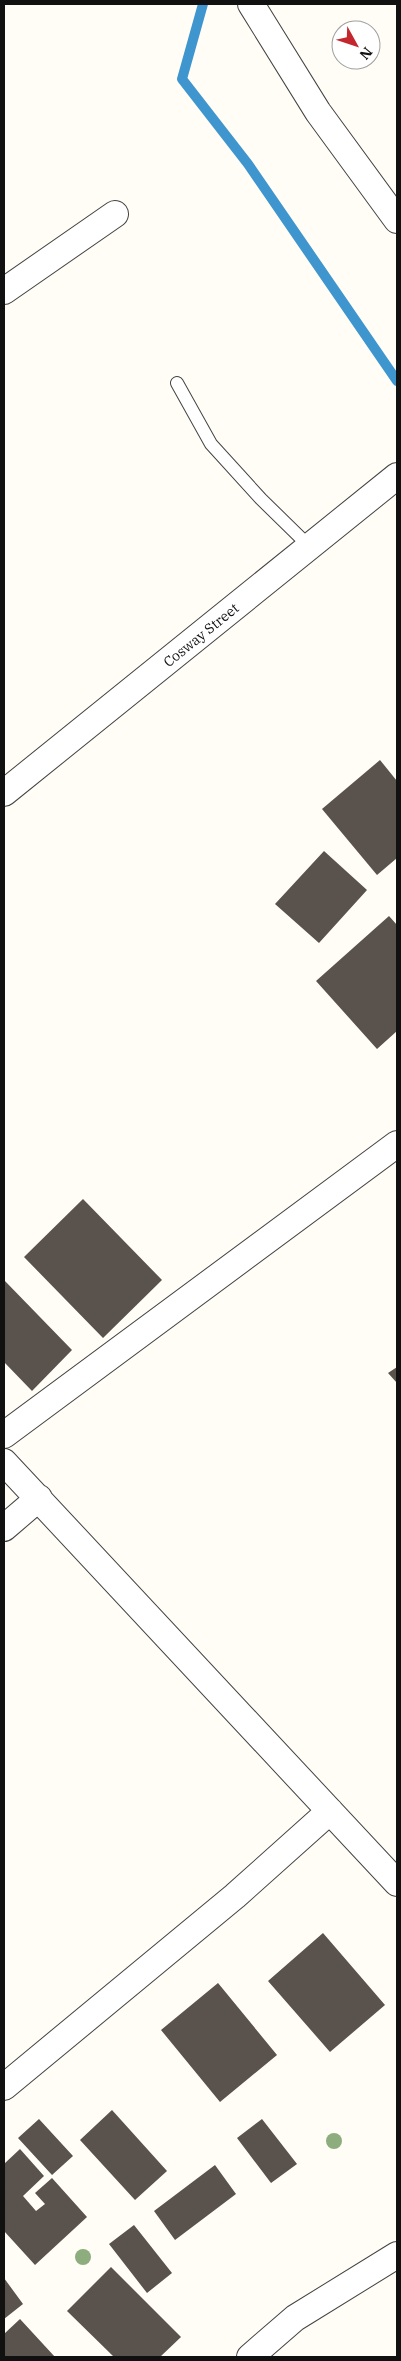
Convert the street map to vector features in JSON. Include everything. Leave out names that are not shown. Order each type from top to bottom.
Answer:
[{"type":"street","points":[[251,4],[318,112],[397,220]]},
{"type":"street","points":[[4,291],[115,214]]},
{"type":"street","name":"Cosway Street","points":[[4,793],[397,476]]},
{"type":"street","points":[[4,1435],[397,1144]]},
{"type":"street","points":[[4,1462],[40,1498],[397,1883]]},
{"type":"street","points":[[4,1528],[40,1498]]},
{"type":"street","points":[[4,2087],[227,1902],[330,1811]]},
{"type":"street","points":[[250,2357],[295,2318],[397,2255]]},
{"type":"lane","points":[[178,382],[211,444],[261,499],[310,546]]},
{"type":"building","points":[[380,760],[397,781],[397,858],[377,875],[322,809]]},
{"type":"building","points":[[324,851],[367,890],[319,943],[275,904]]},
{"type":"building","points":[[389,916],[397,925],[397,1031],[377,1049],[316,981]]},
{"type":"building","points":[[83,1199],[162,1280],[103,1338],[24,1257]]},
{"type":"building","points":[[4,1280],[72,1350],[32,1391],[4,1362]]},
{"type":"building","points":[[397,1367],[397,1383],[388,1373]]},
{"type":"building","points":[[323,1933],[385,2005],[330,2052],[268,1981]]},
{"type":"building","points":[[218,1983],[277,2055],[220,2102],[161,2030]]},
{"type":"building","points":[[112,2110],[167,2171],[135,2200],[80,2140]]},
{"type":"building","points":[[39,2119],[73,2156],[52,2175],[18,2138]]},
{"type":"building","points":[[262,2119],[297,2164],[271,2183],[237,2138]]},
{"type":"building","points":[[20,2149],[44,2176],[23,2196],[36,2211],[45,2204],[35,2193],[52,2178],[87,2217],[35,2265],[4,2231],[4,2164]]},
{"type":"building","points":[[215,2165],[236,2194],[175,2240],[154,2211]]},
{"type":"building","points":[[134,2225],[172,2273],[147,2293],[109,2244]]},
{"type":"building","points":[[111,2267],[181,2337],[160,2357],[114,2357],[67,2311]]},
{"type":"building","points":[[4,2278],[23,2304],[4,2319]]},
{"type":"building","points":[[20,2319],[55,2357],[4,2357],[4,2334]]},
{"type":"waterway","points":[[203,4],[182,79],[248,164],[397,381]]}]
